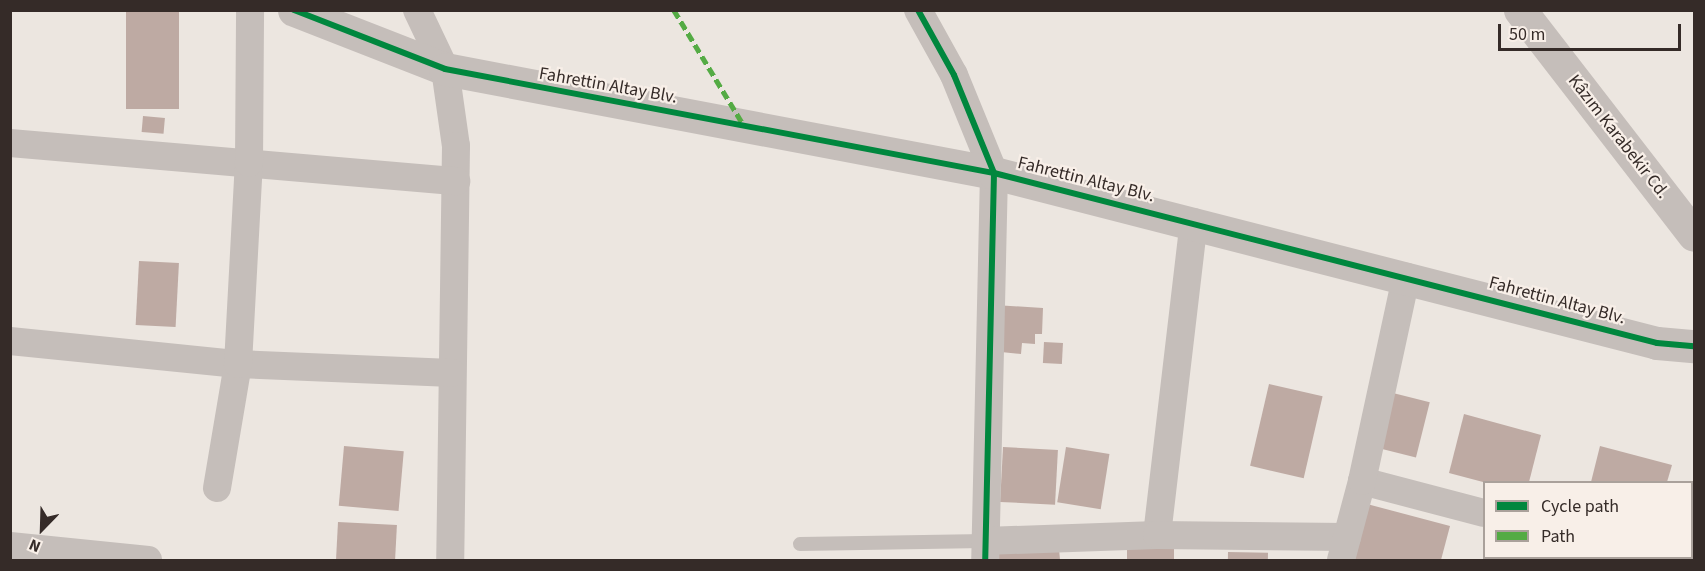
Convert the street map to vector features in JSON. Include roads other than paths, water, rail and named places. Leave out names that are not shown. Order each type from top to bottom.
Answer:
[{"type":"street","points":[[217,488],[238,364],[249,163],[250,10]]},
{"type":"street","name":"Fahrettin Altay Blv.","points":[[294,10],[445,69],[994,173],[1194,222],[1657,343],[1695,346]]},
{"type":"street","points":[[417,10],[445,69],[454,108],[456,181],[450,561]]},
{"type":"street","points":[[918,10],[954,75],[994,173],[985,551],[1157,535],[1344,549],[1362,481],[1406,278]]},
{"type":"street","name":"Kâzım Karabekir Cd.","points":[[1520,10],[1688,218]]},
{"type":"street","points":[[10,143],[456,181]]},
{"type":"street","points":[[1157,535],[1194,222]]},
{"type":"street","points":[[10,341],[238,364],[452,373]]},
{"type":"street","points":[[1362,481],[1483,512]]},
{"type":"street","points":[[10,546],[148,561]]},
{"type":"lane","points":[[800,544],[985,551]]}]
